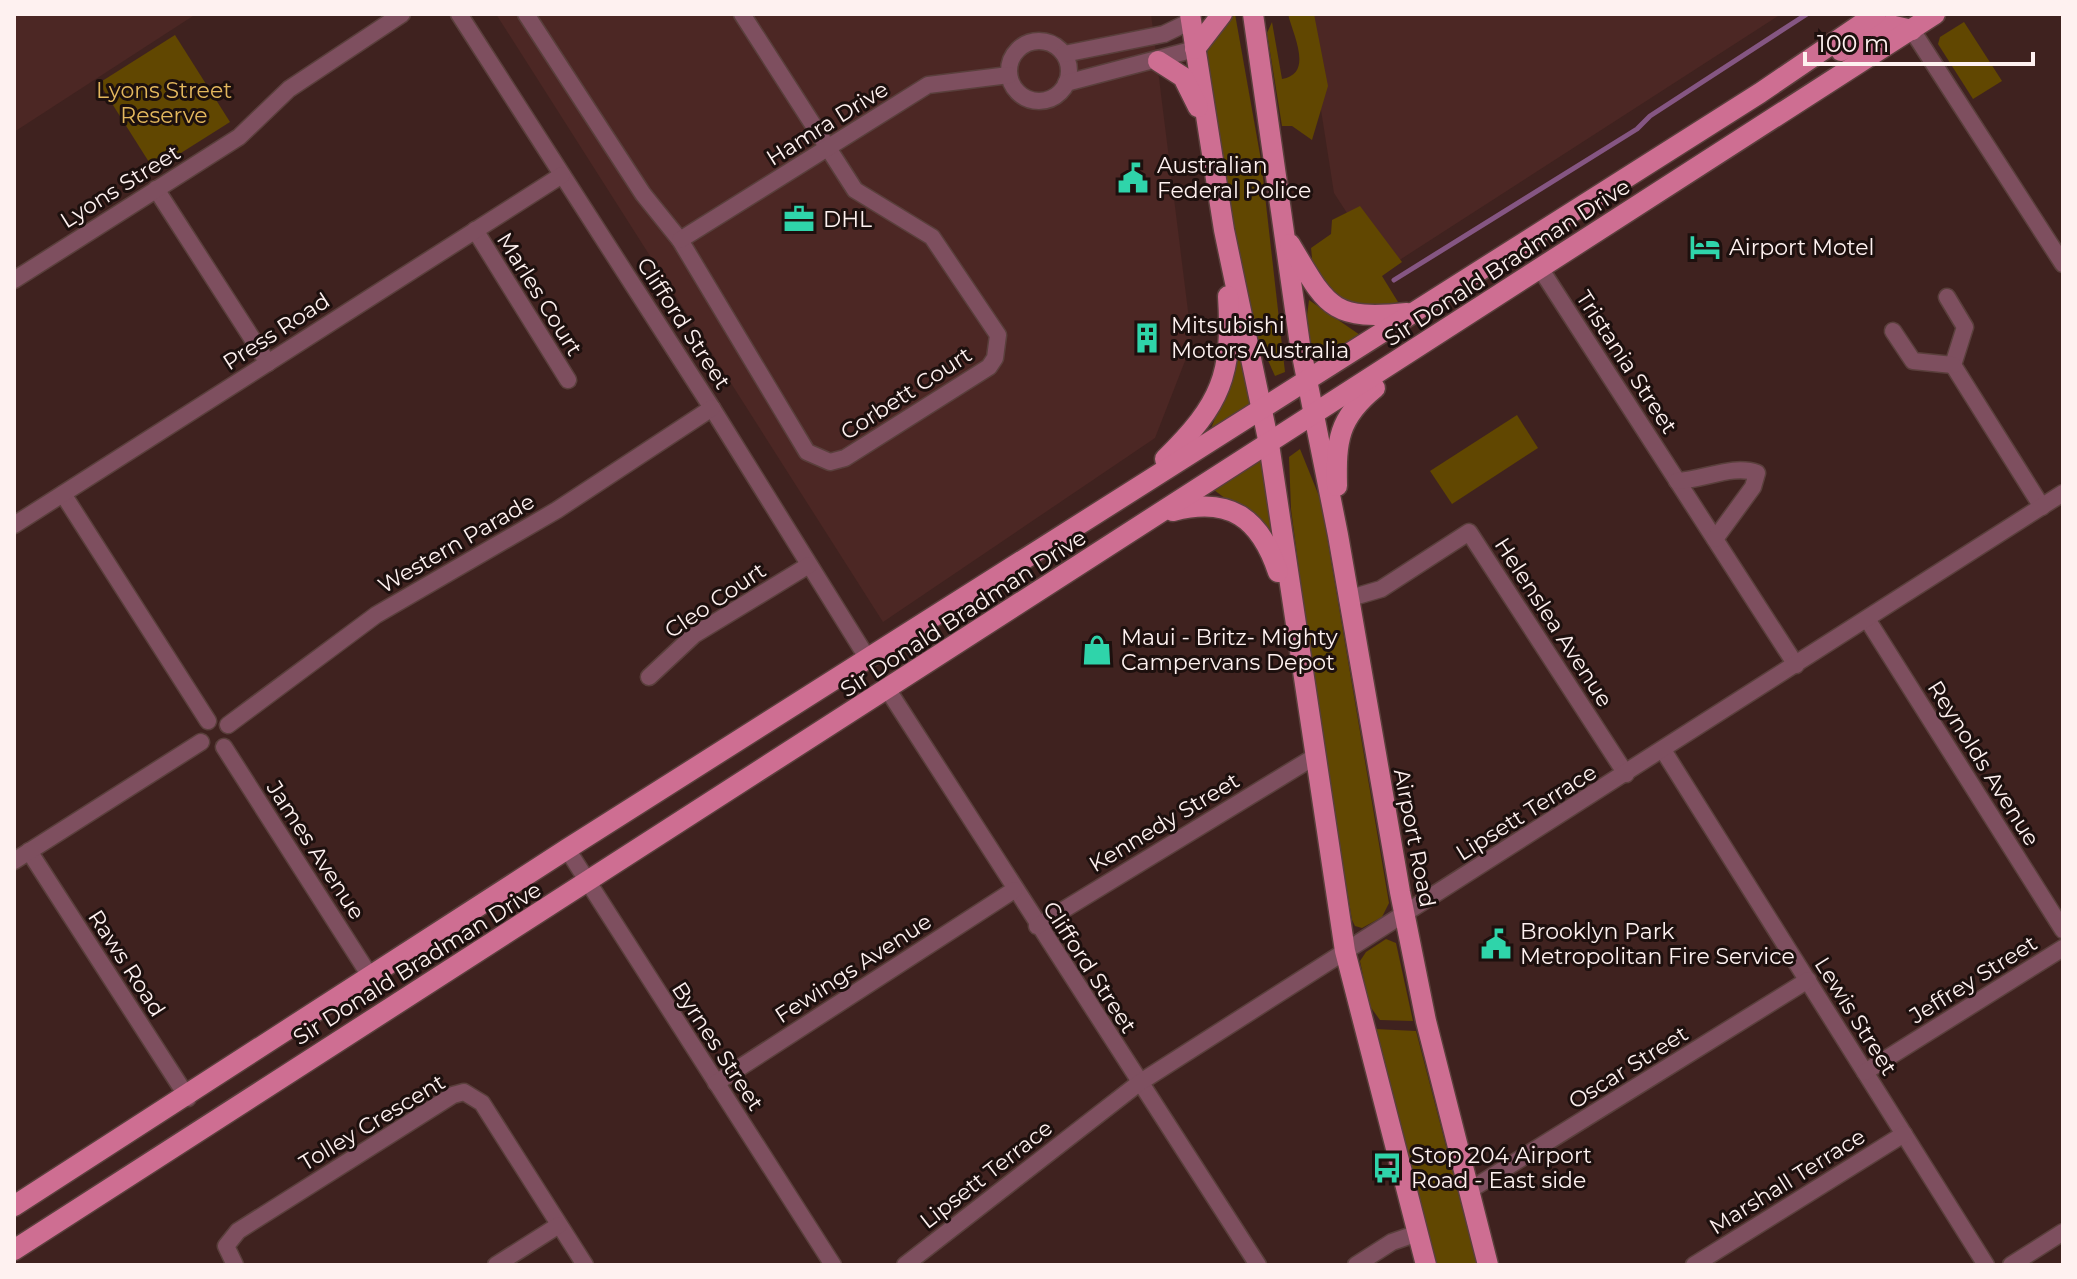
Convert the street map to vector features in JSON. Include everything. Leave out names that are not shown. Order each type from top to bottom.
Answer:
[{"type":"main road","points":[[1195,49],[1222,14]]},
{"type":"main road","name":"Airport Road","points":[[1253,14],[1307,379],[1338,535],[1405,915],[1426,1021],[1488,1265]]},
{"type":"main road","name":"Sir Donald Bradman Drive","points":[[14,1206],[188,1098],[567,849],[1760,93],[1876,14]]},
{"type":"main road","name":"Sir Donald Bradman Drive","points":[[14,1250],[1935,14]]},
{"type":"main road","points":[[1190,18],[1224,230],[1263,407],[1345,951],[1426,1265]]},
{"type":"main road","points":[[1760,93],[1890,25],[1912,30]]},
{"type":"main road","points":[[1158,61],[1173,69],[1190,88],[1208,133]]},
{"type":"main road","points":[[1119,498],[1183,441],[1208,413],[1220,391],[1231,340],[1224,230]]},
{"type":"main road","points":[[1286,238],[1319,292],[1336,309],[1367,317],[1411,313]]},
{"type":"main road","points":[[1338,535],[1336,470],[1342,427],[1358,402],[1450,328]]},
{"type":"main road","points":[[1162,514],[1212,505],[1234,512],[1250,523],[1262,534],[1273,556],[1293,618]]},
{"type":"main road","points":[[271,1043],[279,1057],[312,1058]]},
{"type":"street","name":"Lyons Street","points":[[14,280],[239,137],[289,89],[402,14]]},
{"type":"street","name":"Clifford Street","points":[[459,14],[712,408],[868,659]]},
{"type":"street","name":"Corbett Court","points":[[526,14],[643,194],[680,240],[807,452],[819,460],[830,462],[845,458],[989,367],[995,358],[998,335],[932,237],[855,190],[742,14]]},
{"type":"street","points":[[1064,54],[1164,34],[1190,18]]},
{"type":"street","points":[[1912,30],[2063,264]]},
{"type":"street","points":[[1044,41],[1064,54],[1069,74],[1066,83],[1053,97],[1034,101],[1017,92],[1009,75],[1012,56],[1026,43],[1044,41]]},
{"type":"street","points":[[1066,83],[1195,49]]},
{"type":"street","name":"Hamra Drive","points":[[680,240],[928,85],[1009,75]]},
{"type":"street","name":"Press Road","points":[[14,525],[562,175]]},
{"type":"street","points":[[156,189],[268,363]]},
{"type":"street","name":"Marles Court","points":[[475,230],[568,380]]},
{"type":"street","name":"Tristania Street","points":[[1540,268],[1796,665]]},
{"type":"street","points":[[1947,297],[1965,327],[1953,365],[2042,507]]},
{"type":"street","points":[[1893,331],[1913,361],[1953,365]]},
{"type":"street","name":"Western Parade","points":[[228,725],[321,660],[376,615],[557,510],[712,408]]},
{"type":"street","points":[[1677,481],[1700,480],[1743,468],[1757,473],[1753,487],[1715,539]]},
{"type":"street","name":"Lipsett Terrace","points":[[905,1265],[1139,1083],[2063,493]]},
{"type":"street","points":[[63,494],[208,721]]},
{"type":"street","name":"Helenslea Avenue","points":[[1347,599],[1381,589],[1469,532],[1626,774]]},
{"type":"street","name":"Cleo Court","points":[[649,677],[694,635],[809,565]]},
{"type":"street","name":"Reynolds Avenue","points":[[1867,619],[2063,930]]},
{"type":"street","name":"Clifford Street","points":[[888,690],[1037,926],[1258,1265]]},
{"type":"street","points":[[223,720],[228,725],[230,740],[224,747],[209,749],[201,742],[202,727],[208,721],[223,720]]},
{"type":"street","points":[[14,861],[201,742]]},
{"type":"street","name":"James Avenue","points":[[224,747],[370,976]]},
{"type":"street","name":"Lewis Street","points":[[1663,750],[1986,1265]]},
{"type":"street","name":"Kennedy Street","points":[[1037,926],[1314,757]]},
{"type":"street","name":"Byrnes Street","points":[[567,849],[833,1265]]},
{"type":"street","name":"Raws Road","points":[[29,851],[188,1098]]},
{"type":"street","name":"Fewings Avenue","points":[[716,1083],[1014,890]]},
{"type":"street","name":"Jeffrey Street","points":[[1865,1072],[2063,948]]},
{"type":"street","name":"Oscar Street","points":[[1470,1190],[1808,980]]},
{"type":"street","name":"Tolley Crescent","points":[[235,1265],[226,1246],[238,1231],[453,1095],[464,1092],[482,1103],[585,1265]]},
{"type":"street","name":"Marshall Terrace","points":[[1694,1265],[1904,1134]]},
{"type":"street","points":[[496,1265],[559,1225]]},
{"type":"street","points":[[2011,1265],[2063,1232]]},
{"type":"street","points":[[1356,1265],[1392,1242],[1418,1233]]},
{"type":"shaded area","points":[[14,14],[196,14],[14,132]]},
{"type":"shaded area","points":[[496,14],[1151,14],[1192,343],[1155,438],[883,622]]},
{"type":"shaded area","points":[[1306,14],[1781,14],[1384,270],[1334,193]]},
{"type":"green space","points":[[1230,14],[1235,14],[1261,160],[1285,372],[1275,376],[1257,336],[1249,306],[1202,51]]},
{"type":"green space","points":[[1288,14],[1314,14],[1328,86],[1312,140],[1292,126],[1282,126],[1267,33],[1272,22],[1282,79],[1292,76],[1297,70],[1299,52]]},
{"type":"green space","points":[[1964,22],[2002,81],[1973,99],[1938,44],[1940,37]]},
{"type":"green space","name":"Lyons Street Reserve","points":[[175,35],[230,122],[154,170],[99,83]]},
{"type":"green space","points":[[1360,206],[1402,262],[1382,276],[1398,302],[1375,306],[1351,303],[1330,292],[1315,273],[1311,248],[1331,234],[1332,220]]},
{"type":"green space","points":[[1309,300],[1363,337],[1314,368],[1307,316]]},
{"type":"green space","points":[[1236,314],[1252,407],[1210,431],[1235,369]]},
{"type":"green space","points":[[1517,415],[1538,448],[1452,504],[1430,471]]},
{"type":"green space","points":[[1300,449],[1321,501],[1389,903],[1382,917],[1362,928],[1355,926],[1352,920],[1317,709],[1291,509],[1289,457]]},
{"type":"green space","points":[[1260,459],[1264,461],[1273,534],[1214,490]]},
{"type":"green space","points":[[1386,939],[1396,943],[1413,1021],[1380,1020],[1369,1005],[1360,961],[1366,952]]},
{"type":"green space","points":[[1375,1029],[1416,1031],[1477,1265],[1436,1265]]},
{"type":"waterway","points":[[1394,280],[1637,129],[1650,116],[1807,14]]},
{"type":"place","name":"Australian Federal Police","points":[[1133,178]]},
{"type":"place","name":"DHL","points":[[799,219]]},
{"type":"place","name":"Airport Motel","points":[[1705,247]]},
{"type":"place","name":"Mitsubishi Motors Australia","points":[[1147,338]]},
{"type":"place","name":"Maui - Britz- Mighty Campervans Depot","points":[[1097,650]]},
{"type":"place","name":"Brooklyn Park Metropolitan Fire Service","points":[[1496,944]]},
{"type":"place","name":"Stop 204 Airport Road - East side","points":[[1387,1168]]}]
